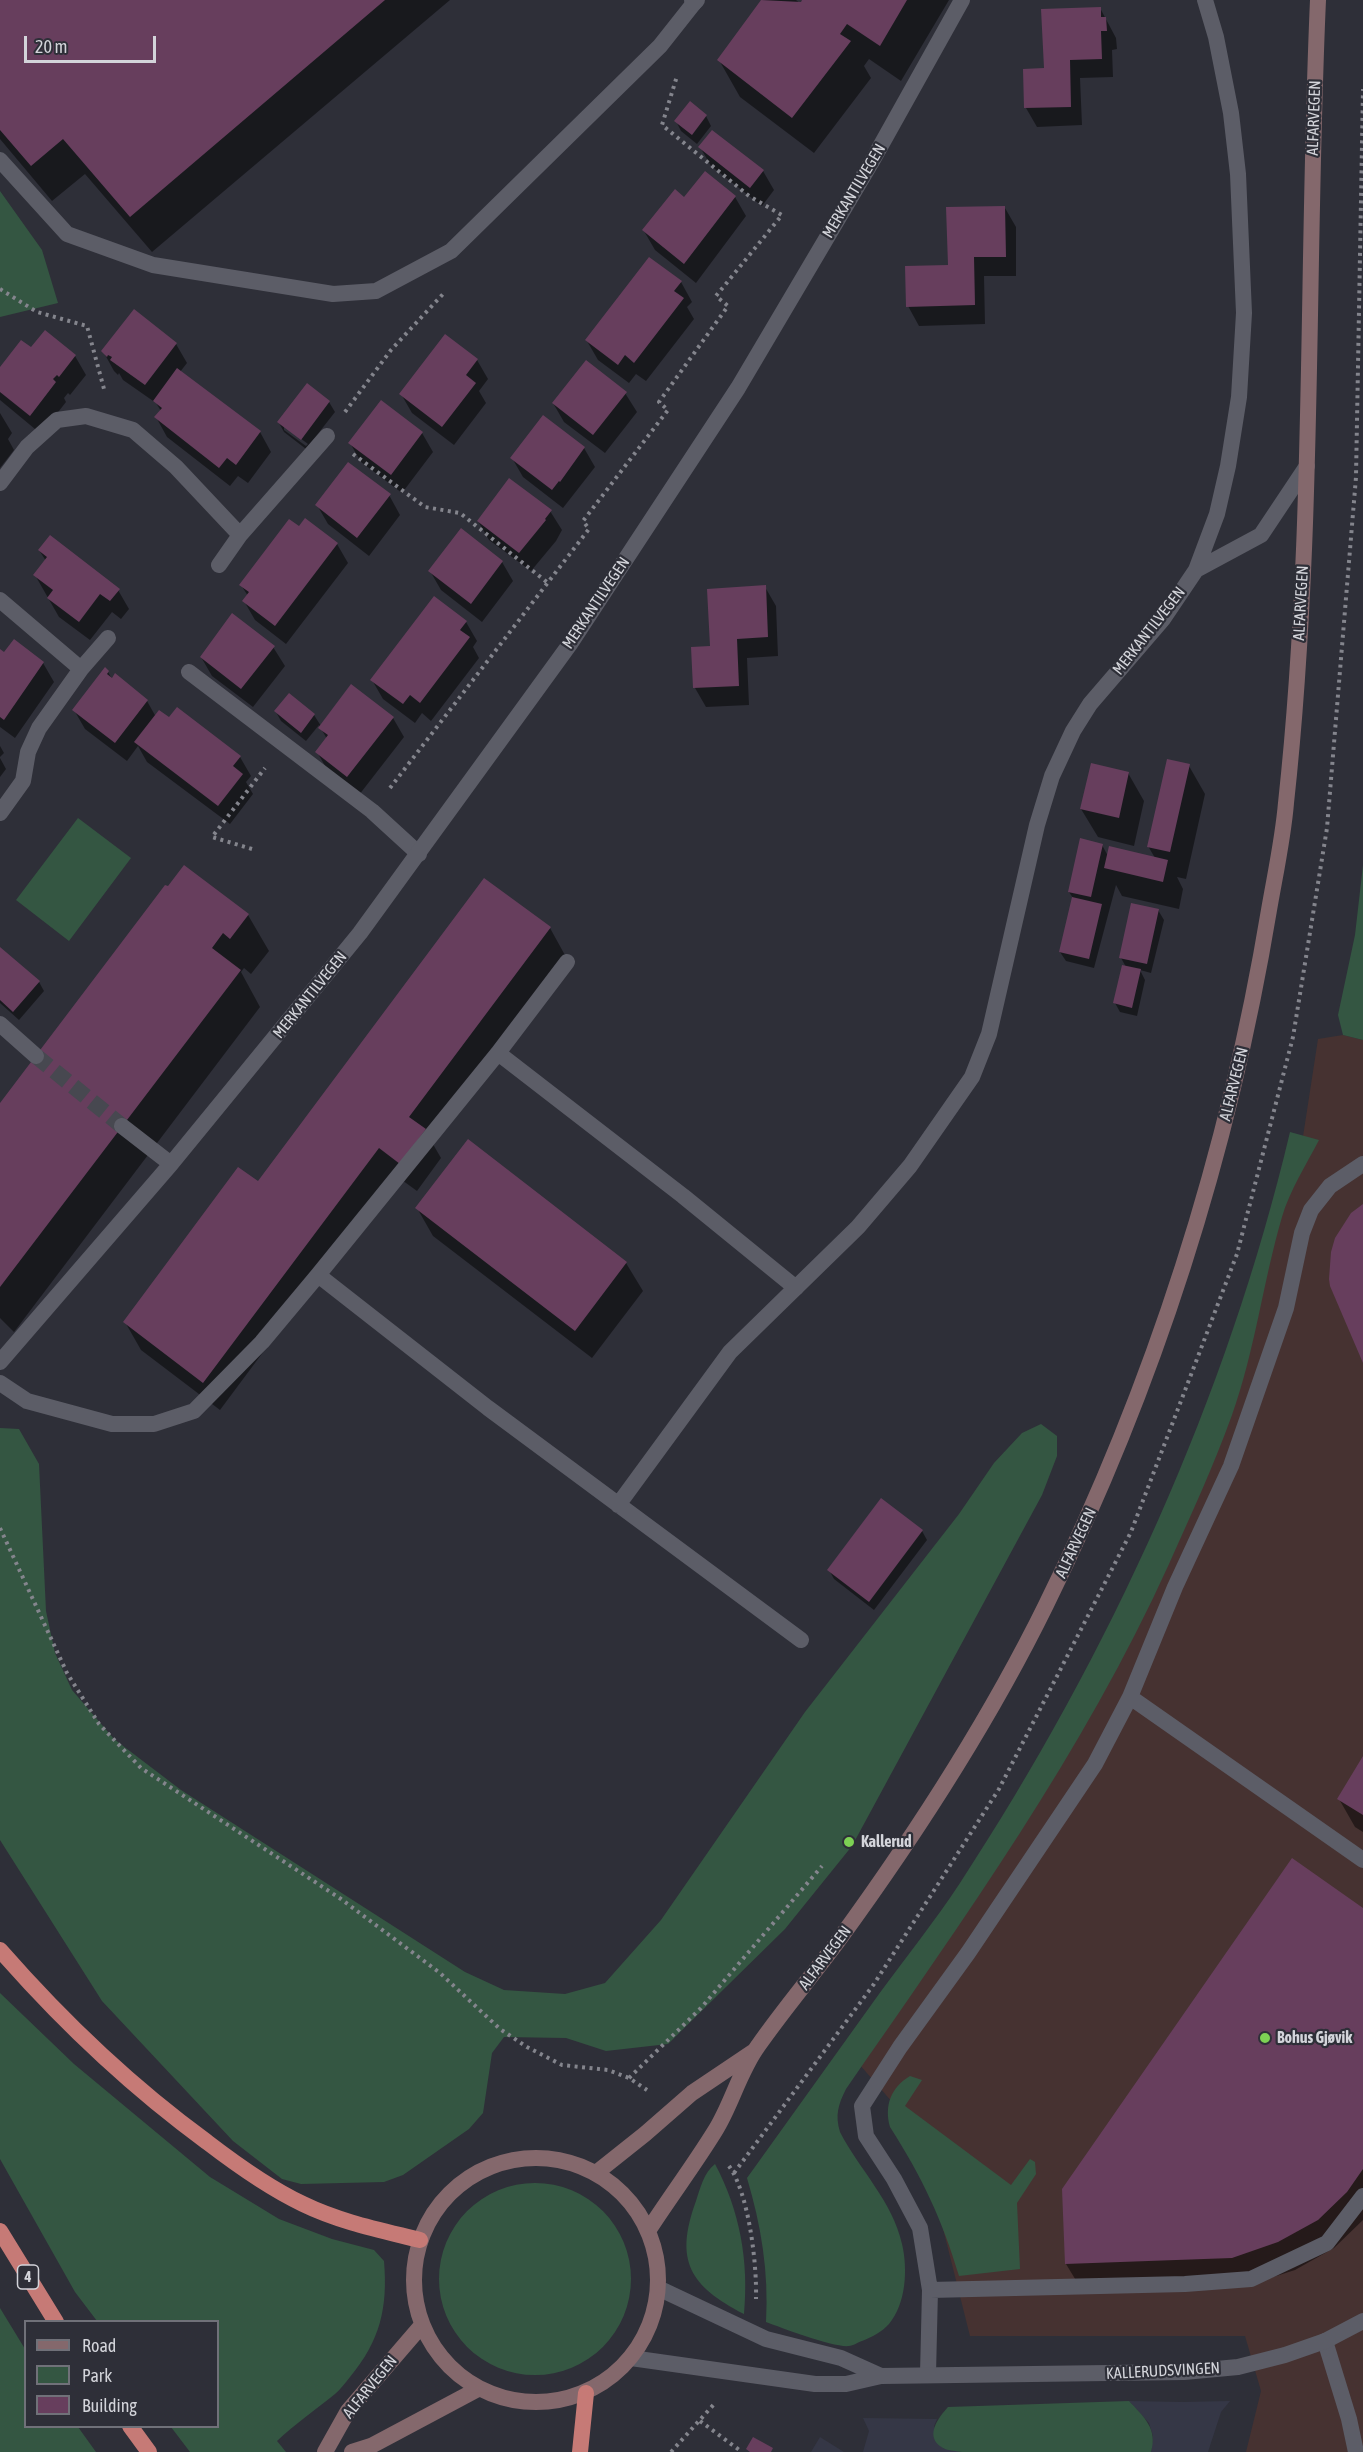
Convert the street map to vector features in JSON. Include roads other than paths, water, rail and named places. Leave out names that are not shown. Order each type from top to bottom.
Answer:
[{"type":"highway","points":[[0,1950],[49,2006],[95,2051],[163,2110],[225,2155],[302,2204],[339,2219],[420,2240]]},
{"type":"highway","name":"4","points":[[0,2231],[55,2320]]},
{"type":"highway","points":[[579,2452],[586,2392]]},
{"type":"highway","points":[[131,2428],[149,2452]]},
{"type":"main road","name":"ALFARVEGEN","points":[[648,2231],[717,2129],[753,2051],[850,1924],[895,1860],[971,1743],[1044,1609],[1097,1498],[1142,1389],[1180,1276],[1217,1152],[1255,996],[1286,807],[1299,643],[1307,466],[1313,118],[1318,0]]},
{"type":"main road","name":"ALFARVEGEN","points":[[596,2173],[692,2093],[753,2051]]},
{"type":"main road","points":[[537,2158],[567,2162],[596,2173],[627,2198],[648,2231],[654,2249],[658,2288],[654,2313],[645,2337],[631,2358],[610,2378],[586,2392],[564,2399],[532,2402],[499,2397],[478,2389],[455,2372],[435,2351],[422,2325],[414,2297],[414,2268],[420,2240],[434,2212],[453,2189],[479,2172],[507,2161],[537,2158]]},
{"type":"main road","name":"ALFARVEGEN","points":[[325,2452],[348,2411],[422,2325]]},
{"type":"main road","points":[[352,2452],[371,2446],[478,2389]]},
{"type":"street","name":"MERKANTILVEGEN","points":[[0,1362],[171,1164],[360,933],[570,644],[738,388],[871,164],[962,0]]},
{"type":"street","name":"MERKANTILVEGEN","points":[[618,1504],[730,1352],[858,1227],[910,1166],[972,1077],[988,1034],[1037,825],[1052,776],[1073,731],[1090,704],[1163,619],[1196,570],[1217,514],[1228,466],[1239,397],[1244,314],[1238,174],[1231,113],[1205,0]]},
{"type":"street","points":[[0,160],[67,234],[153,265],[333,294],[376,291],[451,251],[660,46],[694,1]]},
{"type":"street","points":[[0,483],[27,447],[57,420],[86,417],[133,430],[176,467],[240,535]]},
{"type":"street","points":[[219,565],[240,535],[327,436]]},
{"type":"street","points":[[1196,570],[1261,535],[1307,466]]},
{"type":"street","points":[[0,600],[81,669]]},
{"type":"street","points":[[0,813],[23,781],[28,752],[39,728],[81,669],[108,638]]},
{"type":"street","points":[[189,672],[372,811],[419,854]]},
{"type":"street","points":[[0,1383],[27,1401],[112,1424],[154,1424],[194,1411],[262,1342],[318,1275],[498,1053],[567,962]]},
{"type":"street","points":[[0,1024],[36,1056]]},
{"type":"street","points":[[498,1053],[683,1196],[796,1288]]},
{"type":"street","points":[[122,1126],[171,1164]]},
{"type":"street","points":[[928,2374],[930,2290],[920,2228],[894,2179],[866,2136],[862,2106],[900,2047],[968,1953],[1095,1764],[1130,1697],[1175,1587],[1231,1466],[1286,1308],[1302,1233],[1311,1210],[1330,1186],[1363,1164]]},
{"type":"street","points":[[318,1275],[488,1408],[801,1640]]},
{"type":"street","points":[[1130,1697],[1363,1860]]},
{"type":"street","points":[[930,2290],[1185,2284],[1251,2279],[1327,2243],[1363,2196]]},
{"type":"street","points":[[658,2288],[766,2339],[841,2358],[881,2376]]},
{"type":"street","name":"KALLERUDSVINGEN","points":[[631,2358],[815,2385],[846,2384],[881,2376],[928,2374],[1184,2372],[1238,2367],[1285,2355],[1325,2341],[1363,2321]]},
{"type":"street","points":[[1325,2341],[1349,2419],[1356,2452]]},
{"type":"tunnel","points":[[36,1056],[122,1126]]},
{"type":"place","name":"Kallerud","points":[[849,1842]]},
{"type":"place","name":"Bohus Gjøvik","points":[[1265,2038]]}]
